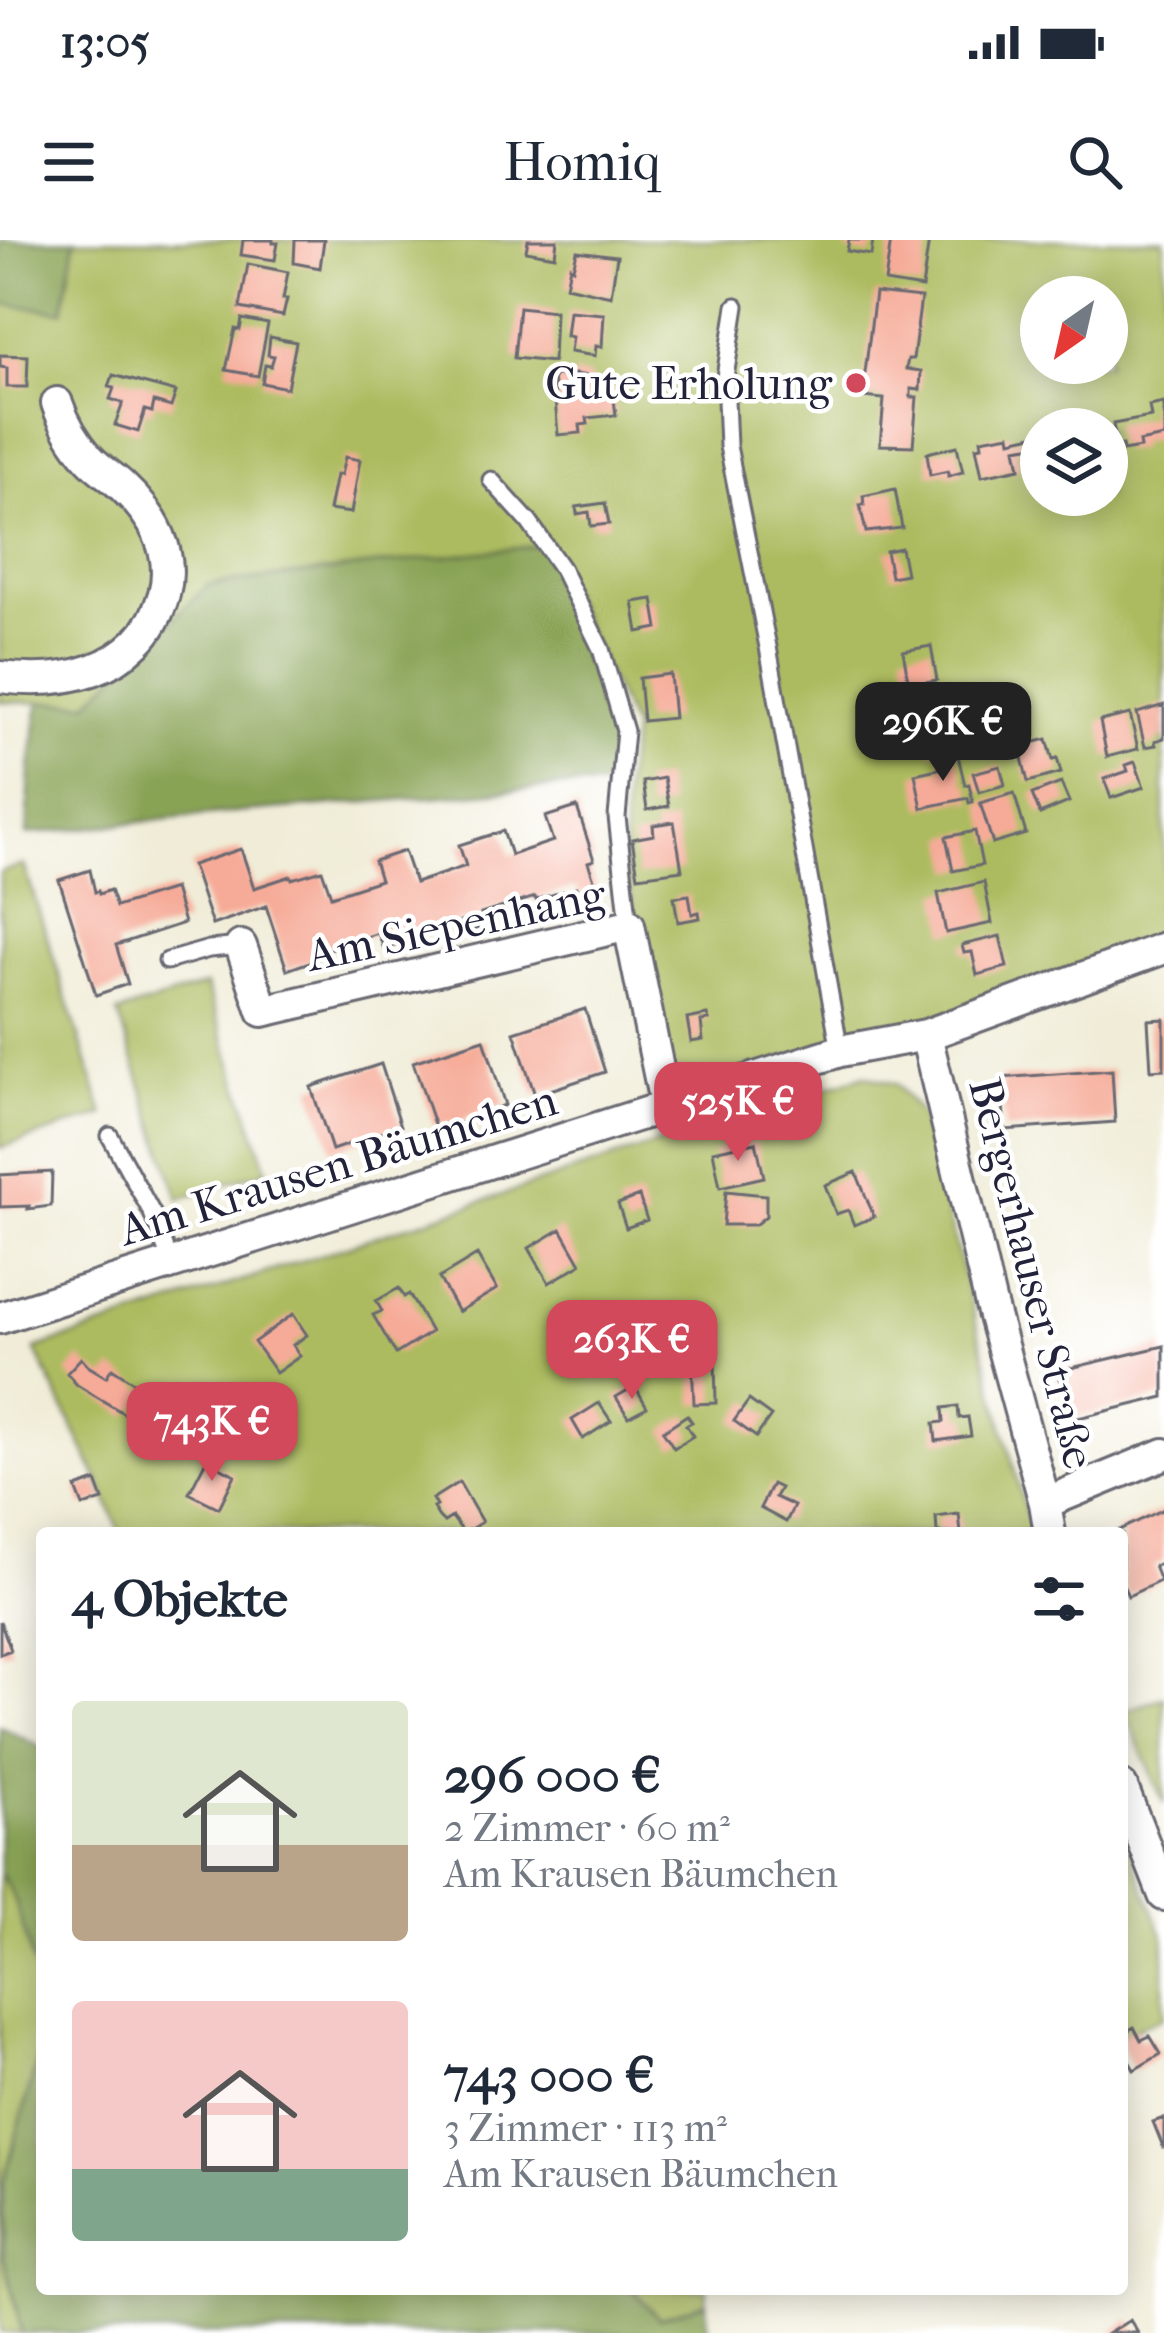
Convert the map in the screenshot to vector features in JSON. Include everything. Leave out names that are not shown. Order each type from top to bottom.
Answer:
[{"type":"street","points":[[0,677],[61,678],[92,672],[121,658],[159,613],[166,585],[168,557],[155,526],[127,490],[90,460],[65,426],[57,403]]},
{"type":"street","name":"Am Siepenhang","points":[[241,946],[262,1011],[629,925],[666,1108]]},
{"type":"street","name":"Am Krausen Bäumchen","points":[[0,1318],[839,1052],[926,1035],[1164,949]]},
{"type":"street","name":"Bergerhauser Straße","points":[[926,1035],[1047,1518]]},
{"type":"street","points":[[1047,1518],[1164,1454]]},
{"type":"street","points":[[1128,1802],[1164,1895]]},
{"type":"lane","points":[[736,306],[725,377],[728,446],[839,1052]]},
{"type":"lane","points":[[491,481],[529,522],[562,569],[601,649],[626,731],[617,817],[629,925]]},
{"type":"lane","points":[[167,961],[241,946]]},
{"type":"lane","points":[[110,1136],[152,1213],[171,1262]]},
{"type":"green space","points":[[0,240],[75,240],[63,311],[0,304]]},
{"type":"green space","points":[[75,240],[1164,240],[1164,949],[669,1100],[624,856],[624,786],[633,729],[559,570],[208,585],[88,703],[0,702],[0,304],[63,311]]},
{"type":"green space","points":[[542,545],[593,643],[620,727],[617,787],[567,786],[27,834],[39,702],[88,703],[208,585]]},
{"type":"green space","points":[[24,865],[104,1115],[0,1148],[0,872]]},
{"type":"green space","points":[[206,985],[267,1170],[179,1199],[118,1013]]},
{"type":"green space","points":[[865,1075],[896,1084],[922,1116],[1029,1527],[118,1527],[35,1349]]},
{"type":"green space","points":[[1164,1697],[1164,1804],[1128,1718],[1128,1710]]},
{"type":"green space","points":[[0,1726],[36,1745],[36,1973],[15,1900],[0,1872]]},
{"type":"green space","points":[[1128,1846],[1164,1938],[1164,2017],[1128,2032]]},
{"type":"green space","points":[[0,1872],[15,1900],[36,1973],[36,2066],[3,2184],[4,2258],[22,2333],[0,2333]]},
{"type":"green space","points":[[36,2066],[36,2295],[638,2295],[659,2318],[706,2302],[708,2331],[22,2333],[4,2258],[3,2184]]},
{"type":"green space","points":[[638,2295],[707,2295],[706,2302],[659,2318]]},
{"type":"building","points":[[243,240],[278,243],[275,260],[241,255]]},
{"type":"building","points":[[295,240],[324,240],[320,268],[294,263]]},
{"type":"building","points":[[528,240],[557,240],[555,256],[526,251]]},
{"type":"building","points":[[849,240],[873,240],[871,255],[847,251]]},
{"type":"building","points":[[891,240],[929,240],[922,288],[885,282]]},
{"type":"building","points":[[577,251],[617,256],[611,296],[566,286]]},
{"type":"building","points":[[248,264],[288,272],[283,316],[240,308]]},
{"type":"building","points":[[875,293],[921,298],[913,359],[908,359],[906,369],[921,371],[920,390],[911,389],[911,397],[917,397],[913,446],[880,445],[884,399],[862,397]]},
{"type":"building","points":[[519,307],[555,311],[553,362],[514,358]]},
{"type":"building","points":[[569,311],[604,314],[602,347],[596,346],[595,356],[570,352],[572,337],[566,336]]},
{"type":"building","points":[[242,319],[268,324],[258,376],[226,370],[235,329],[240,330]]},
{"type":"building","points":[[270,337],[296,342],[287,388],[262,383],[265,365],[271,366],[274,356],[268,355]]},
{"type":"building","points":[[0,355],[28,356],[27,387],[7,387],[7,368],[0,367]]},
{"type":"building","points":[[113,375],[176,392],[171,407],[154,402],[152,412],[145,410],[138,432],[115,425],[123,403],[110,399]]},
{"type":"building","points":[[553,375],[590,376],[592,387],[612,384],[616,415],[587,418],[588,424],[580,425],[581,433],[558,435]]},
{"type":"building","points":[[1164,403],[1164,437],[1139,442],[1140,448],[1128,450],[1128,421],[1151,417],[1149,406]]},
{"type":"building","points":[[1010,434],[1011,440],[1020,438],[1016,448],[1020,468],[982,476],[976,447],[982,446],[981,439]]},
{"type":"building","points":[[957,446],[963,472],[930,475],[927,453]]},
{"type":"building","points":[[345,457],[360,460],[351,513],[329,510]]},
{"type":"building","points":[[895,489],[902,528],[866,532],[860,505],[864,505],[863,496]]},
{"type":"building","points":[[605,503],[609,524],[591,526],[589,512],[577,514],[576,507]]},
{"type":"building","points":[[901,548],[906,574],[891,577],[886,551]]},
{"type":"building","points":[[653,599],[658,628],[638,632],[633,602]]},
{"type":"building","points":[[931,646],[937,680],[909,685],[903,651]]},
{"type":"building","points":[[670,674],[674,718],[643,721],[639,678]]},
{"type":"building","points":[[943,698],[952,748],[931,752],[930,744],[909,748],[901,707]]},
{"type":"building","points":[[1164,705],[1164,738],[1145,747],[1137,713]]},
{"type":"building","points":[[1130,714],[1138,749],[1107,757],[1100,721]]},
{"type":"building","points":[[1047,739],[1061,773],[1028,782],[1019,746]]},
{"type":"building","points":[[958,756],[973,802],[968,798],[922,808],[915,774],[942,768],[940,760]]},
{"type":"building","points":[[1135,762],[1144,787],[1111,798],[1104,779],[1128,771],[1126,765]]},
{"type":"building","points":[[1000,766],[1005,785],[979,792],[973,773]]},
{"type":"building","points":[[664,778],[669,806],[647,810],[643,782]]},
{"type":"building","points":[[1061,783],[1069,802],[1040,814],[1032,794]]},
{"type":"building","points":[[1014,793],[1026,834],[993,844],[980,803]]},
{"type":"building","points":[[577,807],[594,860],[588,862],[597,889],[579,895],[576,887],[535,897],[481,914],[485,926],[470,931],[466,920],[384,949],[378,933],[317,953],[318,959],[287,970],[266,906],[212,925],[192,865],[241,849],[254,888],[322,870],[331,896],[380,880],[374,861],[404,851],[415,883],[466,866],[459,845],[503,831],[511,855],[553,841],[545,817]]},
{"type":"building","points":[[674,822],[682,870],[638,876],[632,839],[654,835],[653,825]]},
{"type":"building","points":[[975,831],[982,865],[953,871],[946,837]]},
{"type":"building","points":[[90,870],[95,892],[110,890],[116,907],[174,889],[184,923],[116,945],[128,984],[96,995],[59,880]]},
{"type":"building","points":[[984,882],[992,923],[946,933],[938,893]]},
{"type":"building","points":[[689,895],[692,914],[699,912],[700,918],[678,922],[674,897]]},
{"type":"building","points":[[1000,936],[1007,967],[977,975],[972,952],[964,953],[962,945]]},
{"type":"building","points":[[585,1009],[605,1072],[535,1095],[514,1032]]},
{"type":"building","points":[[707,1015],[709,1020],[701,1021],[703,1040],[691,1042],[687,1019]]},
{"type":"building","points":[[1164,1019],[1164,1069],[1151,1070],[1148,1020]]},
{"type":"building","points":[[484,1039],[505,1105],[458,1124],[435,1127],[413,1062]]},
{"type":"building","points":[[381,1064],[401,1126],[332,1150],[311,1087]]},
{"type":"building","points":[[1112,1070],[1115,1122],[1005,1130],[1001,1078]]},
{"type":"building","points":[[756,1142],[764,1177],[720,1187],[713,1151]]},
{"type":"building","points":[[52,1172],[51,1206],[0,1207],[0,1175]]},
{"type":"building","points":[[856,1172],[874,1217],[854,1225],[848,1210],[836,1214],[825,1185]]},
{"type":"building","points":[[726,1191],[766,1195],[766,1216],[755,1225],[723,1225]]},
{"type":"building","points":[[639,1196],[647,1220],[626,1228],[618,1204]]},
{"type":"building","points":[[561,1229],[581,1264],[549,1283],[529,1248]]},
{"type":"building","points":[[477,1255],[497,1289],[458,1312],[439,1278]]},
{"type":"building","points":[[399,1288],[404,1297],[409,1294],[431,1332],[396,1354],[373,1315],[382,1311],[376,1301]]},
{"type":"building","points":[[293,1314],[307,1335],[293,1345],[300,1356],[276,1373],[254,1342]]},
{"type":"building","points":[[1164,1346],[1164,1397],[1070,1420],[1058,1371]]},
{"type":"building","points":[[81,1358],[106,1377],[112,1368],[147,1391],[135,1411],[128,1416],[77,1385],[67,1373]]},
{"type":"building","points":[[715,1360],[716,1403],[694,1404],[692,1361]]},
{"type":"building","points":[[181,1383],[216,1419],[183,1449],[149,1412]]},
{"type":"building","points":[[635,1386],[647,1407],[628,1417],[616,1397]]},
{"type":"building","points":[[749,1400],[771,1416],[756,1437],[734,1421]]},
{"type":"building","points":[[599,1403],[611,1421],[583,1439],[572,1420]]},
{"type":"building","points":[[958,1406],[959,1418],[968,1417],[971,1436],[936,1441],[934,1423],[944,1422],[943,1408]]},
{"type":"building","points":[[687,1415],[692,1422],[686,1425],[693,1436],[674,1448],[663,1431]]},
{"type":"building","points":[[206,1460],[235,1475],[219,1508],[189,1493]]},
{"type":"building","points":[[96,1481],[103,1500],[83,1506],[76,1488]]},
{"type":"building","points":[[459,1482],[482,1522],[460,1527],[452,1517],[444,1522],[432,1499]]},
{"type":"building","points":[[772,1484],[780,1488],[775,1497],[794,1506],[786,1522],[760,1508]]},
{"type":"building","points":[[1164,1509],[1164,1561],[1154,1566],[1160,1581],[1128,1596],[1128,1527]]},
{"type":"building","points":[[959,1514],[960,1527],[937,1527],[936,1517]]},
{"type":"building","points":[[0,1621],[11,1650],[0,1654]]},
{"type":"building","points":[[1134,2027],[1141,2040],[1150,2036],[1161,2054],[1134,2070],[1128,2059],[1128,2030]]},
{"type":"building","points":[[1164,2118],[1164,2149],[1153,2122]]},
{"type":"building","points":[[1130,2320],[1138,2333],[1109,2333]]},
{"type":"place","name":"Gute Erholung","points":[[856,383]]}]
